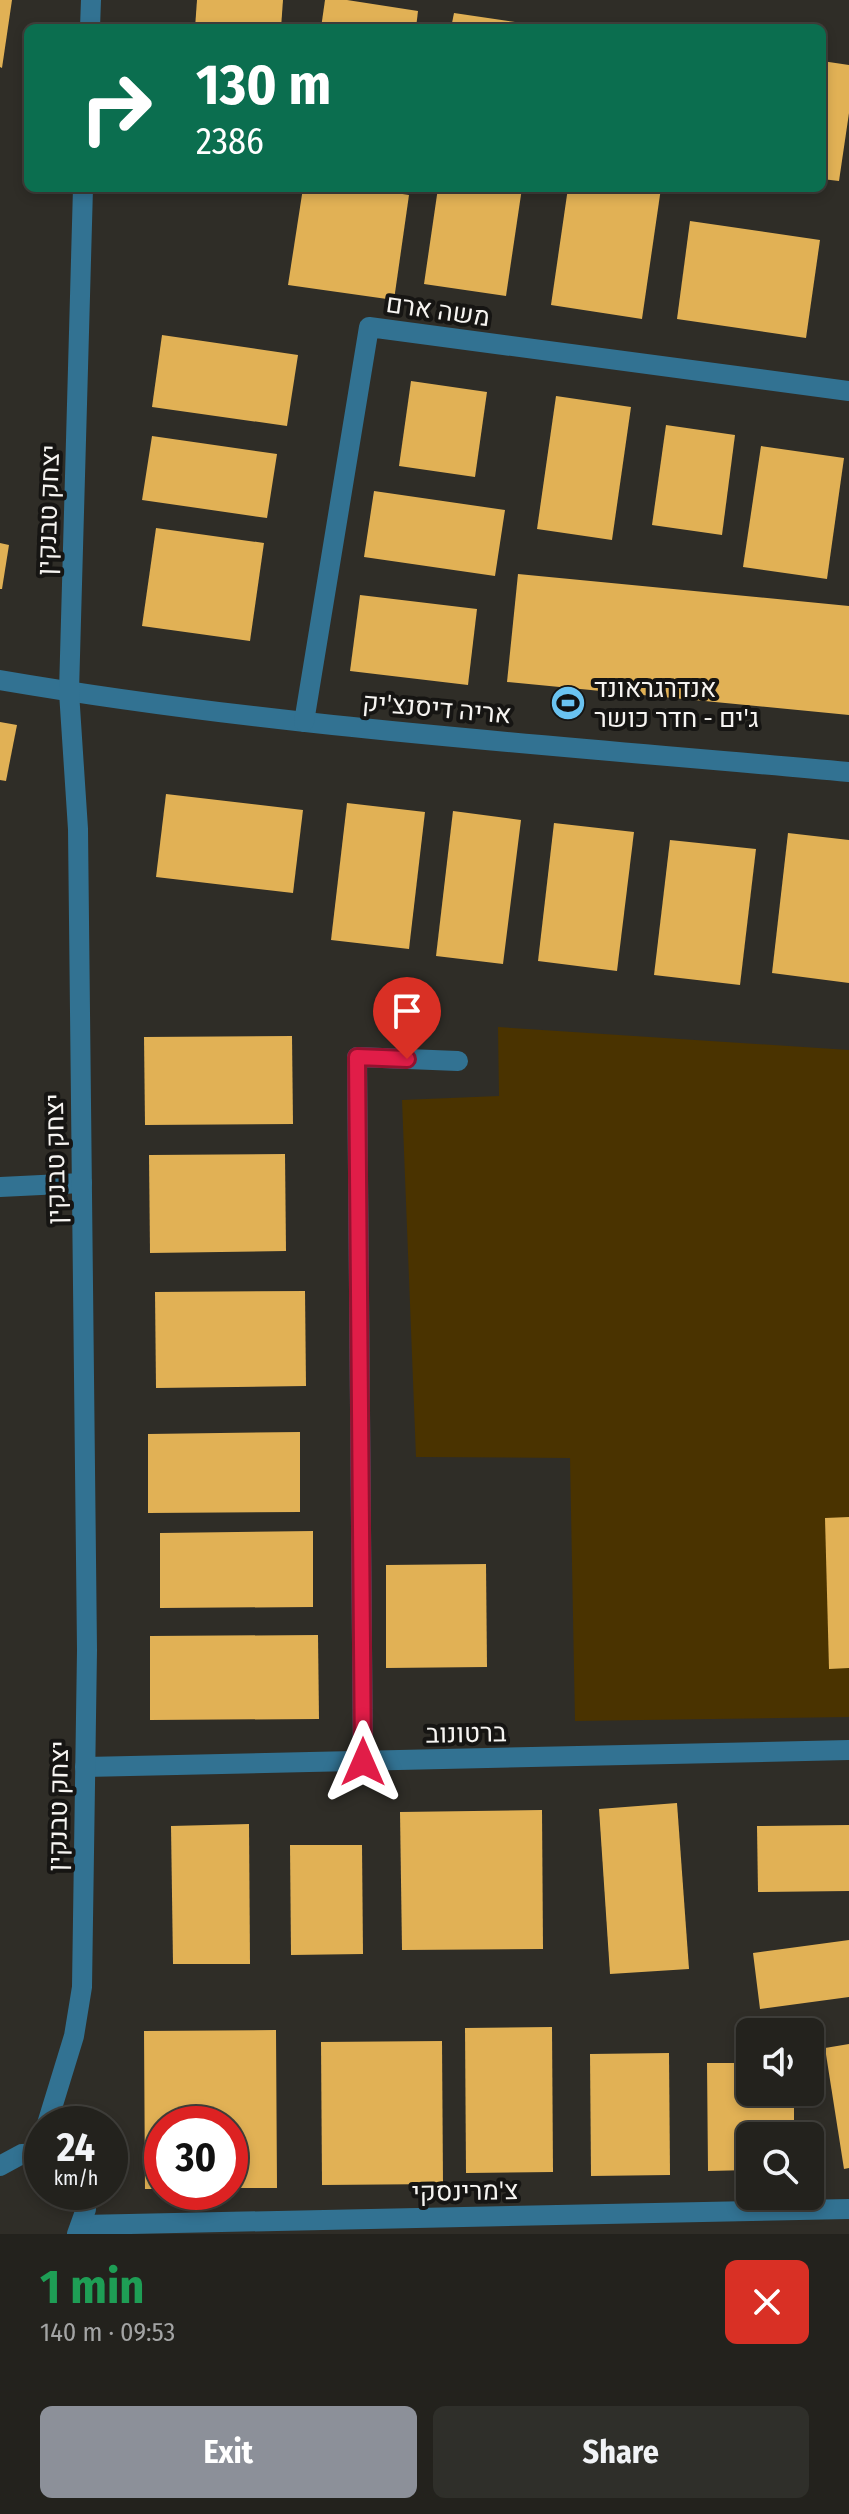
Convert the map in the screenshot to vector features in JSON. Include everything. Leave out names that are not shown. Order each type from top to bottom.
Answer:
[{"type":"street","points":[[90,24],[91,0]]},
{"type":"street","name":"יצחק טבנקין","points":[[53,2106],[74,2036],[82,1987],[87,1634],[78,829],[69,692],[83,192]]},
{"type":"street","name":"משה ארם","points":[[304,722],[369,327],[849,391]]},
{"type":"street","name":"אריה דיסנצ'יק","points":[[0,680],[69,692],[304,722],[849,772]]},
{"type":"street","points":[[363,1762],[357,1057],[458,1061]]},
{"type":"street","points":[[0,1187],[82,1183]]},
{"type":"street","name":"ברטונוב","points":[[85,1767],[849,1750]]},
{"type":"street","points":[[0,2166],[24,2153]]},
{"type":"street","name":"צ'מרינסקי","points":[[79,2229],[849,2209]]},
{"type":"street","points":[[79,2229],[86,2210]]},
{"type":"shaded area","points":[[498,1027],[849,1050],[849,1717],[575,1721],[570,1458],[416,1457],[402,1100],[499,1096]]},
{"type":"building","points":[[0,0],[12,0],[2,68],[0,67]]},
{"type":"building","points":[[197,0],[283,0],[281,24],[195,24]]},
{"type":"building","points":[[325,0],[347,0],[418,11],[416,24],[322,24]]},
{"type":"building","points":[[454,13],[529,24],[452,24]]},
{"type":"building","points":[[826,62],[849,65],[849,113],[839,181],[826,179]]},
{"type":"building","points":[[302,192],[390,192],[409,195],[394,300],[288,285]]},
{"type":"building","points":[[437,192],[521,192],[506,296],[424,284]]},
{"type":"building","points":[[567,192],[660,192],[642,319],[551,305]]},
{"type":"building","points":[[690,221],[820,240],[806,338],[677,319]]},
{"type":"building","points":[[162,335],[298,355],[287,426],[152,407]]},
{"type":"building","points":[[411,381],[487,392],[475,477],[399,466]]},
{"type":"building","points":[[556,396],[631,407],[612,540],[537,529]]},
{"type":"building","points":[[666,425],[735,435],[722,535],[652,525]]},
{"type":"building","points":[[152,436],[277,454],[267,518],[142,500]]},
{"type":"building","points":[[761,446],[844,458],[827,579],[743,567]]},
{"type":"building","points":[[374,491],[505,510],[495,576],[364,557]]},
{"type":"building","points":[[156,528],[264,543],[250,641],[142,626]]},
{"type":"building","points":[[0,543],[9,545],[2,589],[0,589]]},
{"type":"building","points":[[518,574],[849,606],[849,715],[507,682]]},
{"type":"building","points":[[360,595],[477,609],[468,685],[350,671]]},
{"type":"building","points":[[0,722],[17,725],[6,781],[0,780]]},
{"type":"building","points":[[166,794],[303,810],[293,893],[156,877]]},
{"type":"building","points":[[347,803],[425,812],[409,949],[331,940]]},
{"type":"building","points":[[453,811],[521,820],[503,964],[436,956]]},
{"type":"building","points":[[554,823],[634,832],[617,971],[538,961]]},
{"type":"building","points":[[788,833],[849,840],[849,983],[772,973]]},
{"type":"building","points":[[670,840],[756,849],[740,985],[654,975]]},
{"type":"building","points":[[292,1036],[293,1124],[145,1125],[144,1037]]},
{"type":"building","points":[[285,1154],[286,1251],[150,1253],[149,1155]]},
{"type":"building","points":[[305,1291],[306,1386],[156,1388],[155,1292]]},
{"type":"building","points":[[300,1432],[300,1512],[148,1513],[148,1434]]},
{"type":"building","points":[[849,1517],[849,1668],[829,1669],[825,1518]]},
{"type":"building","points":[[313,1531],[313,1607],[160,1608],[160,1533]]},
{"type":"building","points":[[486,1564],[487,1667],[386,1668],[386,1565]]},
{"type":"building","points":[[318,1635],[319,1719],[150,1720],[150,1636]]},
{"type":"building","points":[[677,1803],[689,1969],[610,1974],[599,1809]]},
{"type":"building","points":[[542,1810],[543,1949],[402,1950],[400,1812]]},
{"type":"building","points":[[249,1824],[250,1964],[173,1964],[171,1826]]},
{"type":"building","points":[[849,1825],[849,1891],[758,1892],[757,1826]]},
{"type":"building","points":[[290,1845],[362,1845],[363,1954],[291,1955]]},
{"type":"building","points":[[849,1940],[849,1997],[760,2009],[753,1953]]},
{"type":"building","points":[[552,2027],[553,2172],[466,2173],[465,2028]]},
{"type":"building","points":[[276,2030],[277,2188],[248,2188],[248,2106],[144,2106],[144,2031]]},
{"type":"building","points":[[442,2041],[443,2184],[322,2185],[321,2042]]},
{"type":"building","points":[[849,2044],[849,2168],[844,2169],[825,2048]]},
{"type":"building","points":[[669,2053],[670,2175],[591,2176],[590,2054]]},
{"type":"building","points":[[707,2063],[736,2063],[736,2106],[794,2106],[794,2122],[736,2122],[736,2170],[708,2171]]},
{"type":"place","name":"אנדרגראונד ג'ים - חדר כושר","points":[[568,703]]},
{"type":"route","points":[[363,1762],[357,1057],[407,1059]]}]
